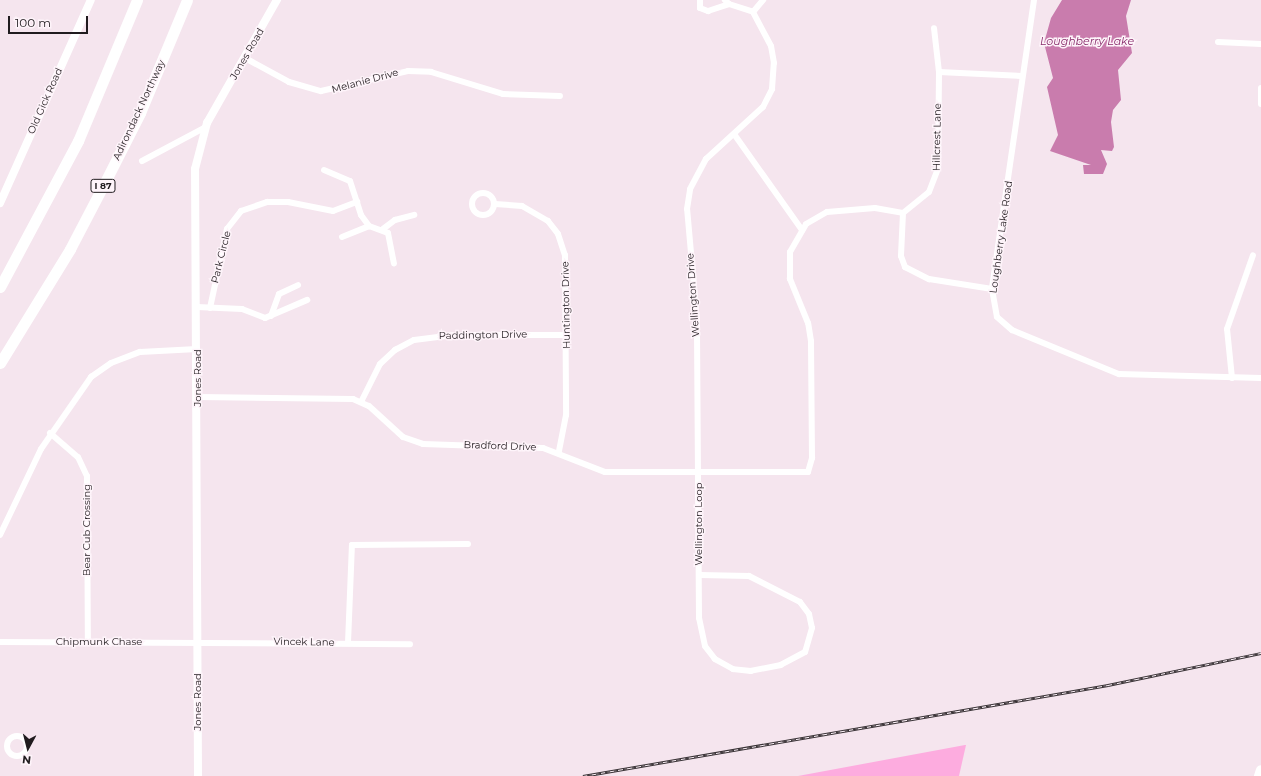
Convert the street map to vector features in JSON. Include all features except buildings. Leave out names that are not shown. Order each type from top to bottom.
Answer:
[{"type":"highway","points":[[0,288],[78,141],[137,0]]},
{"type":"highway","name":"Adirondack Northway","points":[[0,363],[70,249],[104,184],[140,112],[188,0]]},
{"type":"main road","points":[[1259,776],[1261,770]]},
{"type":"street","name":"Old Gick Road","points":[[0,203],[91,0]]},
{"type":"street","name":"Jones Road","points":[[198,776],[198,397],[195,169],[206,127],[277,0]]},
{"type":"street","points":[[700,0],[703,11],[727,2],[753,12],[763,0]]},
{"type":"street","name":"Loughberry Lake Road","points":[[1034,0],[992,290],[994,309],[1004,325],[1110,371],[1132,375],[1261,378]]},
{"type":"street","name":"Wellington Drive","points":[[699,473],[697,320],[687,209],[697,172],[713,152],[763,107],[774,76],[771,46],[753,12]]},
{"type":"street","name":"Hillcrest Lane","points":[[903,213],[922,199],[935,181],[939,72],[934,28]]},
{"type":"street","points":[[1218,42],[1261,44]]},
{"type":"street","name":"Melanie Drive","points":[[245,58],[289,82],[321,92],[408,71],[431,72],[503,94],[560,96]]},
{"type":"street","points":[[939,72],[1022,76]]},
{"type":"street","points":[[1261,88],[1261,104]]},
{"type":"street","points":[[142,161],[206,127]]},
{"type":"street","points":[[734,134],[802,230],[814,218],[838,210],[875,208],[903,213],[901,256],[906,267],[929,279],[992,290]]},
{"type":"street","points":[[324,170],[348,178],[357,202],[369,226]]},
{"type":"street","name":"Park Circle","points":[[210,308],[226,235],[241,211],[266,202],[288,202],[333,211],[357,202]]},
{"type":"street","name":"Huntington Drive","points":[[495,204],[529,208],[548,221],[558,234],[565,255],[566,415],[559,452]]},
{"type":"street","points":[[383,229],[395,220],[414,215]]},
{"type":"street","points":[[342,237],[369,226],[383,229],[388,233],[394,263]]},
{"type":"street","name":"Bradford Drive","points":[[361,402],[403,437],[423,444],[518,446],[559,452],[605,472],[801,473],[810,469],[809,330],[788,268],[790,252],[802,230]]},
{"type":"street","points":[[1232,378],[1227,329],[1253,255]]},
{"type":"street","points":[[271,316],[279,294],[298,285]]},
{"type":"street","points":[[197,307],[242,309],[262,317],[271,316],[307,300]]},
{"type":"street","name":"Paddington Drive","points":[[361,402],[380,364],[395,350],[414,340],[454,334],[566,335]]},
{"type":"street","points":[[0,534],[50,433],[78,392],[111,363],[150,349],[197,348]]},
{"type":"street","points":[[198,397],[329,397],[361,402]]},
{"type":"street","name":"Bear Cub Crossing","points":[[50,433],[78,456],[87,476],[88,642]]},
{"type":"street","name":"Wellington Loop","points":[[699,473],[700,575]]},
{"type":"street","points":[[348,643],[352,545],[468,544]]},
{"type":"street","points":[[700,575],[749,576],[800,602],[809,614],[812,628],[805,652],[792,662],[751,671],[732,669],[715,659],[702,637],[700,575]]},
{"type":"street","name":"Chipmunk Chase","points":[[0,642],[198,642]]},
{"type":"street","name":"Vincek Lane","points":[[198,642],[410,644]]},
{"type":"shaded area","points":[[965,745],[959,776],[798,776]]},
{"type":"water","name":"Loughberry Lake","points":[[1062,0],[1131,0],[1126,16],[1132,53],[1118,70],[1121,100],[1113,110],[1111,122],[1114,147],[1112,151],[1101,150],[1107,164],[1103,174],[1084,174],[1083,165],[1091,165],[1050,151],[1058,135],[1047,87],[1053,78],[1044,43],[1051,18]]},
{"type":"railway","points":[[583,776],[1108,685],[1261,653]]}]
